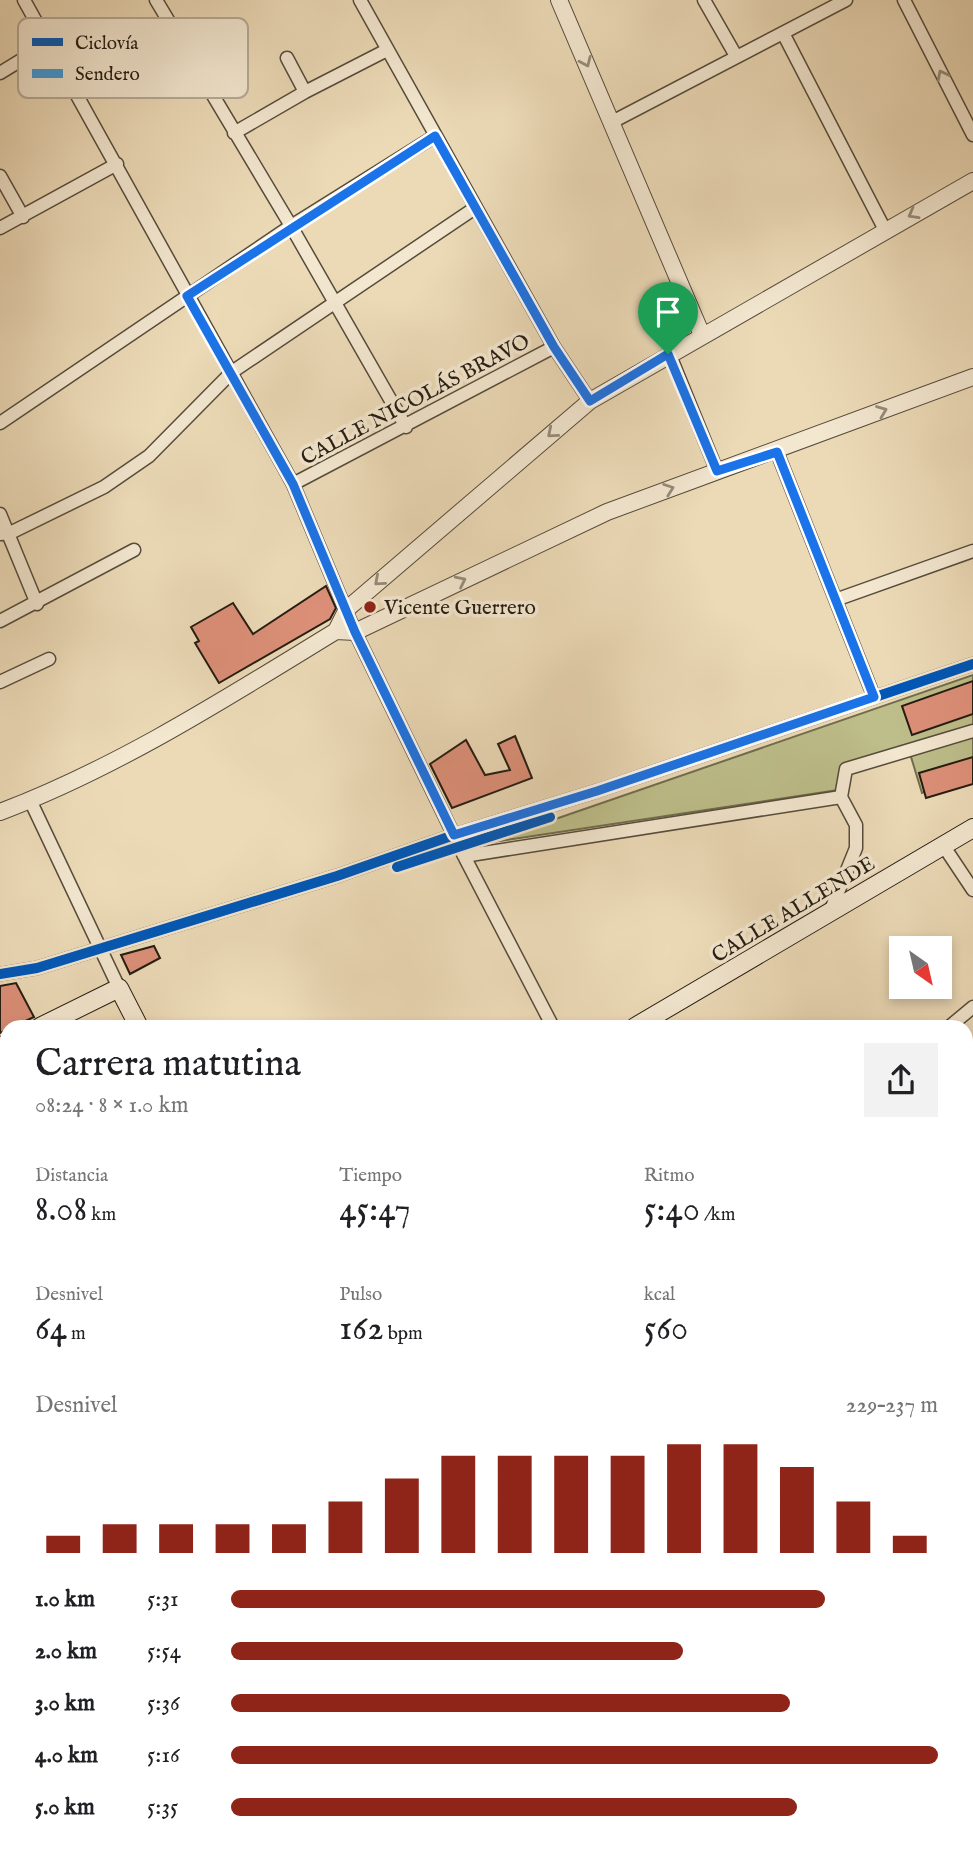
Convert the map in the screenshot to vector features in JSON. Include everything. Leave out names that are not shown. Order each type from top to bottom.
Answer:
[{"type":"main road","name":"CALLE ALLENDE","points":[[647,1020],[973,828]]},
{"type":"main road","points":[[54,1020],[119,988],[135,1020]]},
{"type":"street","points":[[24,0],[34,18]]},
{"type":"street","points":[[156,0],[167,18]]},
{"type":"street","points":[[360,0],[554,347],[590,401]]},
{"type":"street","points":[[559,0],[702,335]]},
{"type":"street","points":[[705,0],[736,56]]},
{"type":"street","points":[[612,122],[846,0]]},
{"type":"street","points":[[904,0],[973,135]]},
{"type":"street","points":[[783,33],[885,230]]},
{"type":"street","points":[[234,133],[305,92],[387,50]]},
{"type":"street","points":[[286,58],[305,92]]},
{"type":"street","points":[[0,74],[18,63]]},
{"type":"street","points":[[80,98],[293,484],[355,632],[464,856],[550,1020]]},
{"type":"street","points":[[213,98],[291,226],[406,427]]},
{"type":"street","points":[[0,423],[291,226],[435,136]]},
{"type":"street","points":[[0,228],[117,163]]},
{"type":"street","points":[[0,176],[23,217]]},
{"type":"street","points":[[0,812],[30,800],[199,715],[336,631],[347,609],[590,401],[973,181]]},
{"type":"street","points":[[5,534],[104,487],[149,456],[232,372],[475,208]]},
{"type":"street","name":"CALLE NICOLÁS BRAVO","points":[[293,484],[554,347]]},
{"type":"street","points":[[668,354],[717,471]]},
{"type":"street","points":[[336,631],[355,632],[607,512],[777,452],[973,377]]},
{"type":"street","points":[[777,452],[838,599],[874,697]]},
{"type":"street","points":[[0,514],[5,534],[37,604]]},
{"type":"street","points":[[0,621],[37,604],[134,550]]},
{"type":"street","points":[[838,599],[973,551]]},
{"type":"street","points":[[0,682],[49,659]]},
{"type":"street","points":[[0,974],[37,968],[99,950],[337,876],[973,664]]},
{"type":"street","points":[[829,915],[856,848],[856,825],[841,797],[846,769],[973,731]]},
{"type":"street","points":[[464,856],[841,797]]},
{"type":"street","points":[[30,800],[119,988]]},
{"type":"street","points":[[943,845],[973,890]]},
{"type":"street","points":[[957,1020],[973,1007]]},
{"type":"green space","points":[[973,675],[973,774],[922,793],[908,747],[842,767],[838,790],[486,843]]},
{"type":"building","points":[[326,586],[336,608],[330,619],[219,683],[195,643],[199,641],[191,627],[233,603],[253,634]]},
{"type":"building","points":[[973,681],[973,714],[912,735],[902,706]]},
{"type":"building","points":[[515,736],[532,778],[452,808],[430,764],[466,740],[485,775],[510,770],[498,744]]},
{"type":"building","points":[[973,757],[973,784],[926,798],[919,773]]},
{"type":"building","points":[[154,946],[160,958],[130,974],[121,955]]},
{"type":"building","points":[[16,983],[34,1017],[28,1020],[0,1020],[0,986]]},
{"type":"cycle path","points":[[0,974],[37,968],[337,876],[973,664]]},
{"type":"cycle path","points":[[397,867],[550,817]]},
{"type":"place","name":"Vicente Guerrero","points":[[370,607]]},
{"type":"route","points":[[435,136],[554,347],[590,401],[668,354],[717,471],[777,452],[838,599],[874,697],[597,791],[454,835],[355,632],[293,484],[187,296],[291,226],[435,136]]}]
